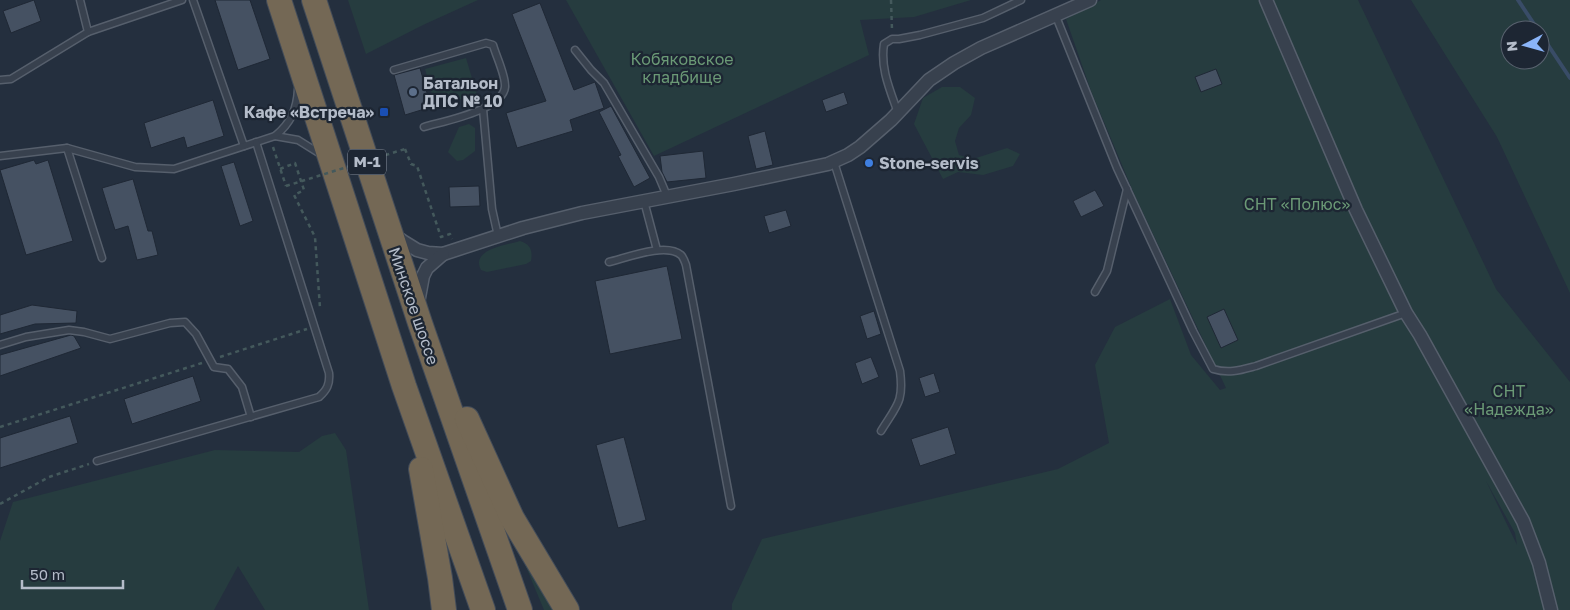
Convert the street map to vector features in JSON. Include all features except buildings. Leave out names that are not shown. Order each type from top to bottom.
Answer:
[{"type":"highway","name":"Минское шоссе","points":[[279,0],[404,386],[483,610]]},
{"type":"highway","name":"Минское шоссе","points":[[314,0],[418,318],[520,610]]},
{"type":"highway","points":[[418,318],[482,450],[512,518],[567,610]]},
{"type":"highway","points":[[404,386],[423,480],[444,610]]},
{"type":"street","points":[[418,318],[425,272],[430,264],[443,254],[498,236],[582,213],[834,162],[848,156],[860,147],[929,80],[954,63],[981,48],[1090,0]]},
{"type":"street","points":[[1266,0],[1356,210],[1406,313],[1523,521],[1539,564],[1551,610]]},
{"type":"street","points":[[389,231],[418,250],[443,254]]},
{"type":"lane","points":[[80,0],[88,32]]},
{"type":"lane","points":[[0,80],[11,79],[88,32],[182,0]]},
{"type":"lane","points":[[193,0],[244,146]]},
{"type":"lane","points":[[898,112],[884,70],[882,55],[884,44],[892,39],[920,35],[983,18],[1021,0]]},
{"type":"lane","points":[[1055,14],[1127,189],[1193,331],[1213,369],[1223,372],[1236,372],[1406,313]]},
{"type":"lane","points":[[394,70],[486,43],[493,45],[506,86],[496,102],[483,109],[424,127]]},
{"type":"lane","points":[[273,137],[287,125],[297,103],[298,75],[293,44]]},
{"type":"lane","points":[[575,50],[604,83],[659,177],[667,196]]},
{"type":"lane","points":[[483,109],[492,209],[498,236]]},
{"type":"lane","points":[[0,156],[67,148],[134,167],[174,169],[273,137],[293,138],[304,143],[320,153],[332,166]]},
{"type":"lane","points":[[97,461],[319,397],[326,391],[329,373],[256,142]]},
{"type":"lane","points":[[67,148],[102,258]]},
{"type":"lane","points":[[834,162],[900,370],[902,395],[881,431]]},
{"type":"lane","points":[[1095,292],[1107,271],[1127,189]]},
{"type":"lane","points":[[644,200],[657,250]]},
{"type":"lane","points":[[608,262],[657,250],[672,250],[682,256],[686,265],[731,506]]},
{"type":"lane","points":[[0,345],[26,337],[69,330],[110,338],[170,323],[185,322],[196,334],[214,367],[228,369],[242,386],[251,417]]},
{"type":"path","points":[[891,0],[892,39]]},
{"type":"path","points":[[273,137],[286,186],[404,148],[411,164],[417,166],[441,236],[450,234],[453,243]]},
{"type":"path","points":[[280,169],[295,164],[304,190],[294,195],[315,237],[320,315]]},
{"type":"path","points":[[0,427],[309,329]]},
{"type":"path","points":[[0,504],[50,477],[97,461]]},
{"type":"green space","points":[[348,0],[478,0],[366,54]]},
{"type":"green space","name":"Кобяковское кладбище","points":[[566,0],[971,0],[914,17],[860,20],[869,55],[654,156]]},
{"type":"green space","points":[[1101,0],[1358,0],[1496,289],[1570,382],[1570,610],[732,610],[732,604],[762,539],[1058,469],[1109,443],[1095,365],[1115,327],[1170,299],[1191,355],[1220,390],[1226,388],[1135,196],[1091,91],[1066,19]],"holes":[[[1486,481],[1515,533],[1517,545]]]},
{"type":"green space","points":[[1411,0],[1570,0],[1570,293],[1497,137]]},
{"type":"green space","points":[[466,58],[477,95],[435,106],[425,69]]},
{"type":"green space","points":[[942,87],[960,87],[975,98],[971,115],[959,128],[955,141],[959,155],[973,159],[1007,148],[1020,154],[1013,166],[983,175],[958,172],[943,179],[914,124],[923,98]]},
{"type":"green space","points":[[469,124],[475,128],[475,151],[463,160],[457,161],[448,152],[459,127]]},
{"type":"green space","points":[[520,241],[530,248],[532,254],[531,261],[526,264],[487,272],[481,270],[479,263],[485,253],[499,246]]},
{"type":"green space","points":[[335,433],[346,450],[369,610],[265,610],[238,566],[214,610],[0,610],[0,541],[13,502],[215,450],[299,452],[322,436]]},
{"type":"green space","points":[[521,555],[555,610],[544,610]]},
{"type":"waterway","points":[[1518,0],[1531,20]]},
{"type":"waterway","points":[[1550,48],[1570,78]]},
{"type":"place","name":"Батальон ДПС № 10","points":[[413,92]]},
{"type":"place","name":"Кафе «Встреча»","points":[[384,112]]},
{"type":"place","name":"Stone-servis","points":[[869,163]]},
{"type":"park label","name":"СНТ «Полюс»","points":[[1297,204]]},
{"type":"park label","name":"СНТ «Надежда»","points":[[1509,400]]}]
